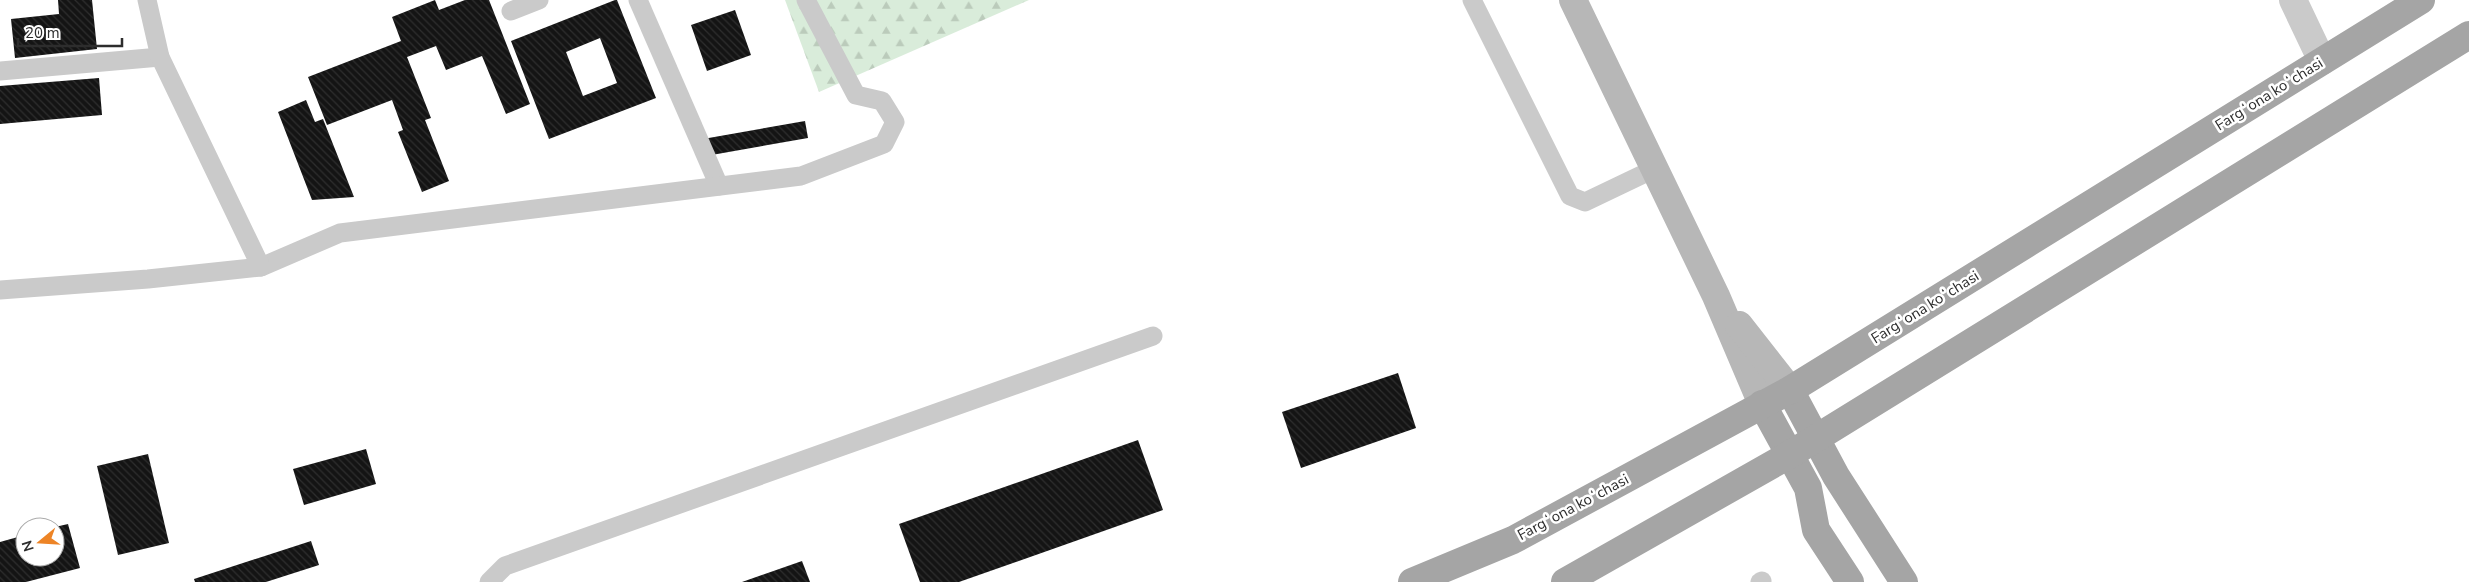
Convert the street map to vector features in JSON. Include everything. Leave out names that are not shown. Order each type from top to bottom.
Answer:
[{"type":"main road","points":[[1573,0],[1716,296],[1762,404],[1808,488],[1816,530],[1850,582]]},
{"type":"main road","name":"Fargʻona koʻchasi","points":[[1412,582],[1512,540],[1790,390],[2421,0]]},
{"type":"main road","points":[[1566,582],[1789,455],[2469,35]]},
{"type":"main road","points":[[1716,296],[1790,390],[1815,439],[1856,510],[1904,582]]},
{"type":"street","points":[[2293,0],[2322,61]]},
{"type":"lane","points":[[147,0],[160,56],[261,267]]},
{"type":"lane","points":[[512,11],[539,0]]},
{"type":"lane","points":[[638,0],[719,186]]},
{"type":"lane","points":[[0,290],[148,280],[261,267],[340,232],[801,176],[884,144],[894,122],[882,102],[856,95],[806,0]]},
{"type":"lane","points":[[1472,0],[1570,196],[1585,202],[1654,169]]},
{"type":"lane","points":[[0,71],[160,56]]},
{"type":"lane","points":[[489,582],[505,566],[1153,336]]},
{"type":"green space","points":[[785,0],[1029,0],[819,92]]},
{"type":"building","points":[[58,0],[92,0],[97,49],[15,58],[11,19],[59,14]]},
{"type":"building","points":[[435,0],[439,10],[465,0],[489,0],[530,104],[506,114],[482,56],[446,70],[436,46],[407,57],[431,118],[425,120],[449,181],[422,192],[398,132],[403,130],[392,100],[327,125],[308,77],[401,41],[392,17]]},
{"type":"building","points":[[617,0],[656,98],[549,139],[511,41]],"holes":[[[600,38],[617,83],[583,96],[566,52]]]},
{"type":"building","points":[[735,10],[751,55],[707,71],[691,25]]},
{"type":"building","points":[[99,78],[102,115],[0,124],[0,86]]},
{"type":"building","points":[[306,100],[315,122],[323,119],[354,197],[312,200],[278,112]]},
{"type":"building","points":[[805,121],[808,138],[706,156],[703,139]]},
{"type":"building","points":[[1398,373],[1416,428],[1301,468],[1282,412]]},
{"type":"building","points":[[1138,440],[1163,510],[959,582],[920,582],[899,524]]},
{"type":"building","points":[[366,449],[376,484],[304,505],[293,469]]},
{"type":"building","points":[[148,454],[169,543],[118,555],[97,466]]},
{"type":"building","points":[[68,524],[80,568],[26,582],[0,582],[0,542],[15,538],[15,567],[65,567],[65,525]]},
{"type":"building","points":[[311,541],[319,565],[266,582],[195,582],[194,579]]},
{"type":"building","points":[[802,561],[810,582],[742,582]]}]
